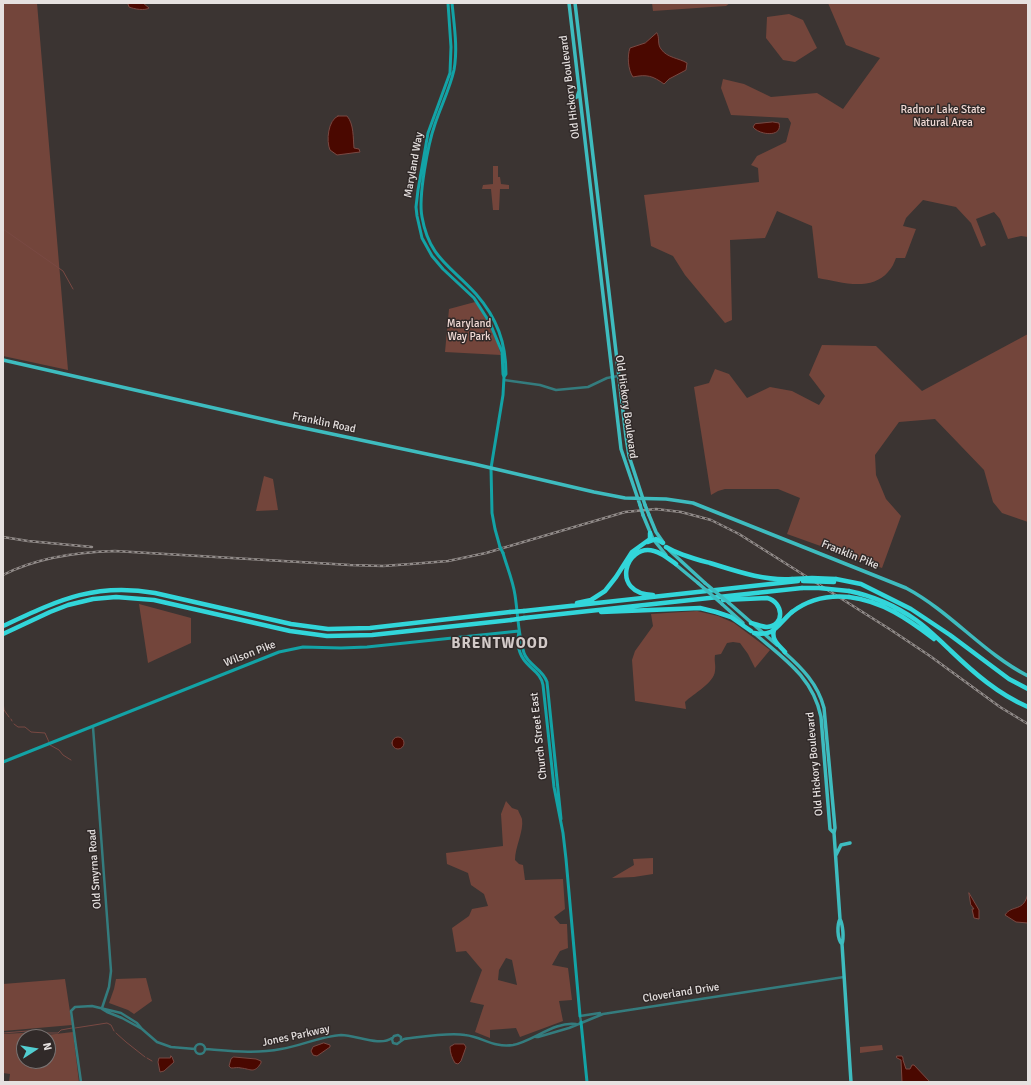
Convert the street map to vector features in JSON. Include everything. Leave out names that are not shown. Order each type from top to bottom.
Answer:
[{"type":"highway","points":[[647,542],[650,539],[650,533]]},
{"type":"highway","points":[[524,611],[585,602],[599,596],[610,586],[632,552],[647,542],[656,539],[673,551],[744,573],[768,579],[780,580],[812,578],[836,581],[876,592],[891,598],[911,609],[950,635],[1009,679],[1028,689]]},
{"type":"highway","points":[[669,595],[642,594],[637,592],[628,583],[626,567],[635,554],[650,550],[661,554],[676,564]]},
{"type":"highway","points":[[3,626],[58,601],[88,593],[114,590],[151,593],[287,624],[328,629],[370,628],[798,581],[836,581]]},
{"type":"highway","points":[[3,634],[68,605],[112,597],[154,600],[290,631],[327,636],[366,635],[687,602],[802,588],[819,588],[849,591],[880,600],[922,624],[952,652]]},
{"type":"highway","points":[[585,612],[700,608],[731,617],[752,632],[763,633],[775,629],[792,612],[804,604],[819,598],[834,596],[870,601],[897,613],[919,627],[995,688],[1028,706]]},
{"type":"highway","points":[[687,602],[765,598],[772,600],[777,604],[780,613],[779,619],[775,624],[765,627],[751,623]]},
{"type":"highway","points":[[775,629],[773,636],[774,639],[785,652]]},
{"type":"main road","name":"Maryland Way","points":[[448,3],[452,47],[450,73],[428,133],[423,173],[421,207],[424,230],[433,248],[444,263],[486,306],[502,337],[506,358],[506,374],[504,378]]},
{"type":"main road","name":"Maryland Way","points":[[452,3],[456,46],[454,69],[431,136],[416,207],[421,234],[428,250],[441,266],[476,301],[490,323],[502,352],[504,395],[491,468]]},
{"type":"main road","name":"Old Hickory Boulevard","points":[[570,3],[621,449],[650,533],[663,552],[798,672],[812,689],[819,708],[830,829],[834,833]]},
{"type":"main road","name":"Old Hickory Boulevard","points":[[575,3],[618,376],[628,447],[645,505],[656,532],[665,545],[677,558],[798,664],[813,682],[822,699],[828,738],[835,828],[834,833],[840,919],[838,923],[839,941],[842,944],[851,1082]]},
{"type":"main road","points":[[450,21],[454,25]]},
{"type":"main road","points":[[573,35],[578,35]]},
{"type":"main road","points":[[572,99],[576,97],[579,90]]},
{"type":"main road","points":[[436,109],[440,111]]},
{"type":"main road","points":[[416,207],[421,207]]},
{"type":"main road","points":[[428,250],[433,248]]},
{"type":"main road","points":[[441,266],[444,263]]},
{"type":"main road","points":[[497,339],[502,337]]},
{"type":"main road","name":"Franklin Road","points":[[3,360],[598,493],[643,499]]},
{"type":"main road","name":"Church Street East","points":[[491,468],[492,513],[500,547],[514,588],[525,656],[542,673],[547,682],[566,859],[580,1016]]},
{"type":"main road","name":"Franklin Pike","points":[[643,499],[666,499],[696,504],[900,585],[931,603],[1000,659],[1028,676]]},
{"type":"main road","name":"Wilson Pike","points":[[3,762],[93,727],[168,695],[286,650],[308,647],[367,647],[520,631]]},
{"type":"main road","points":[[836,856],[841,845],[850,843]]},
{"type":"main road","points":[[581,1022],[587,1082]]},
{"type":"street","points":[[504,378],[540,385],[556,390],[588,387],[605,379],[618,376]]},
{"type":"street","name":"Old Smyrna Road","points":[[93,727],[111,970],[110,987],[102,1008]]},
{"type":"street","name":"Cloverland Drive","points":[[581,1022],[606,1013],[844,976]]},
{"type":"street","points":[[81,1082],[71,1012],[75,1006],[102,1008],[125,1014],[137,1022],[154,1040],[162,1044],[172,1047],[195,1048],[201,1044],[205,1049],[200,1054],[196,1052],[195,1048]]},
{"type":"street","points":[[580,1016],[606,1013]]},
{"type":"street","name":"Church Street East","points":[[580,1016],[581,1022]]},
{"type":"street","points":[[402,1039],[397,1044],[391,1040],[396,1035],[402,1039],[460,1034],[467,1035],[490,1044],[502,1046],[518,1044],[536,1037],[557,1032],[581,1022]]},
{"type":"street","name":"Jones Parkway","points":[[205,1049],[259,1052],[281,1049],[342,1035],[376,1041],[391,1040]]},
{"type":"green space","points":[[3,3],[37,3],[68,370],[3,356]]},
{"type":"green space","points":[[652,3],[730,3],[726,6],[653,11]]},
{"type":"green space","name":"Radnor Lake State Natural Area","points":[[828,3],[1028,3],[1028,237],[1021,236],[1008,239],[1000,219],[994,212],[976,219],[986,245],[981,247],[971,223],[956,207],[923,200],[906,218],[903,226],[916,229],[905,258],[896,258],[888,272],[873,282],[864,284],[845,283],[818,278],[812,226],[777,211],[765,238],[730,240],[732,320],[725,323],[685,275],[673,256],[651,246],[644,195],[759,182],[758,168],[751,165],[757,156],[786,142],[791,123],[788,118],[731,115],[721,88],[723,79],[744,84],[771,97],[817,93],[843,109],[880,58],[846,45]]},
{"type":"green space","points":[[789,14],[803,20],[817,48],[795,62],[783,60],[766,38],[767,17]]},
{"type":"green space","points":[[493,166],[498,166],[498,177],[500,177],[501,184],[509,185],[509,189],[500,189],[499,210],[493,210],[491,189],[482,189],[483,185],[493,184]]},
{"type":"green space","name":"Maryland Way Park","points":[[475,302],[485,315],[491,327],[497,340],[501,355],[445,352],[449,309]]},
{"type":"green space","points":[[1028,334],[1028,522],[1002,513],[993,502],[984,470],[935,419],[899,422],[875,455],[876,475],[886,499],[901,516],[882,568],[787,534],[800,498],[778,489],[725,489],[711,495],[694,387],[709,383],[715,369],[729,374],[747,398],[770,387],[792,391],[819,405],[825,396],[809,375],[822,345],[876,346],[922,391]]},
{"type":"green space","points":[[264,476],[273,479],[278,510],[256,511]]},
{"type":"green space","points":[[139,604],[191,618],[191,643],[148,663]]},
{"type":"green space","points":[[697,611],[718,616],[734,623],[770,650],[755,668],[748,654],[740,643],[727,643],[721,654],[715,655],[715,669],[711,680],[685,702],[686,709],[635,701],[632,660],[635,651],[653,626],[651,614]]},
{"type":"green space","points":[[506,801],[512,808],[518,810],[522,819],[522,829],[516,850],[515,860],[519,864],[523,865],[525,880],[563,879],[565,909],[554,917],[560,924],[567,924],[568,948],[560,951],[552,965],[568,968],[572,1000],[559,1001],[563,1021],[520,1037],[516,1028],[490,1030],[490,1038],[475,1032],[484,1005],[470,1002],[482,970],[466,951],[456,952],[452,928],[469,916],[472,909],[488,906],[484,894],[471,885],[468,873],[447,864],[446,853],[503,846],[501,814]],"holes":[[[506,958],[512,960],[517,985],[498,980],[499,970]]]},
{"type":"green space","points":[[653,858],[653,874],[612,878],[634,865],[633,859]]},
{"type":"green space","points":[[146,978],[152,1001],[134,1014],[128,1010],[109,1003],[116,979]]},
{"type":"green space","points":[[65,979],[72,1025],[3,1031],[3,984]]},
{"type":"green space","points":[[73,1032],[79,1082],[9,1082],[10,1074],[3,1073],[3,1034],[16,1033],[16,1069],[56,1069],[56,1034]]},
{"type":"green space","points":[[882,1045],[883,1050],[860,1053],[860,1047]]},
{"type":"shaded area","points":[[121,3],[143,3],[149,8],[136,9],[129,7],[128,4]]},
{"type":"shaded area","points":[[657,33],[659,45],[666,54],[687,63],[686,70],[669,79],[664,84],[650,76],[633,77],[628,63],[630,48],[645,43]]},
{"type":"shaded area","points":[[338,116],[347,116],[349,119],[353,131],[354,148],[359,149],[360,152],[337,155],[330,150],[328,136],[330,126]]},
{"type":"shaded area","points":[[773,122],[779,123],[779,128],[774,133],[770,134],[760,132],[753,127],[755,124]]},
{"type":"shaded area","points":[[398,737],[402,739],[404,743],[402,747],[398,749],[394,747],[392,743],[394,739]]},
{"type":"shaded area","points":[[969,893],[979,910],[979,919],[974,918],[972,909],[974,909],[971,905]]},
{"type":"shaded area","points":[[1028,893],[1028,923],[1016,922],[1005,915],[1011,910],[1021,906],[1024,903]]},
{"type":"shaded area","points":[[324,1043],[330,1045],[330,1047],[317,1056],[313,1055],[311,1051],[313,1047]]},
{"type":"shaded area","points":[[455,1044],[464,1044],[466,1047],[461,1061],[458,1064],[455,1063],[450,1051],[450,1047]]},
{"type":"shaded area","points":[[171,1056],[174,1062],[164,1071],[160,1072],[158,1062],[159,1058],[170,1058]]},
{"type":"shaded area","points":[[897,1056],[902,1056],[906,1069],[910,1069],[912,1065],[914,1065],[930,1082],[902,1082],[901,1060],[897,1058]]},
{"type":"shaded area","points":[[234,1057],[256,1059],[261,1061],[261,1063],[254,1070],[231,1068],[229,1066],[231,1059]]},
{"type":"waterway","points":[[3,229],[63,271],[73,289]]},
{"type":"waterway","points":[[3,701],[4,710],[9,717]]},
{"type":"waterway","points":[[14,724],[18,727],[25,727],[31,732],[45,733],[49,742]]},
{"type":"waterway","points":[[50,745],[71,760]]},
{"type":"waterway","points":[[75,1028],[107,1023],[111,1025],[114,1031]]},
{"type":"waterway","points":[[3,1033],[40,1030],[46,1033],[58,1033],[61,1030],[72,1028]]},
{"type":"waterway","points":[[116,1033],[145,1057]]},
{"type":"waterway","points":[[147,1058],[152,1061]]},
{"type":"railway","points":[[3,575],[44,560],[72,554],[115,551],[383,566],[448,561],[486,553],[625,512],[656,509],[681,512],[711,520],[739,534],[891,630],[930,656],[1000,707],[1028,724]]},
{"type":"railway","points":[[3,537],[92,547]]},
{"type":"district","name":"BRENTWOOD","points":[[500,644]]}]
